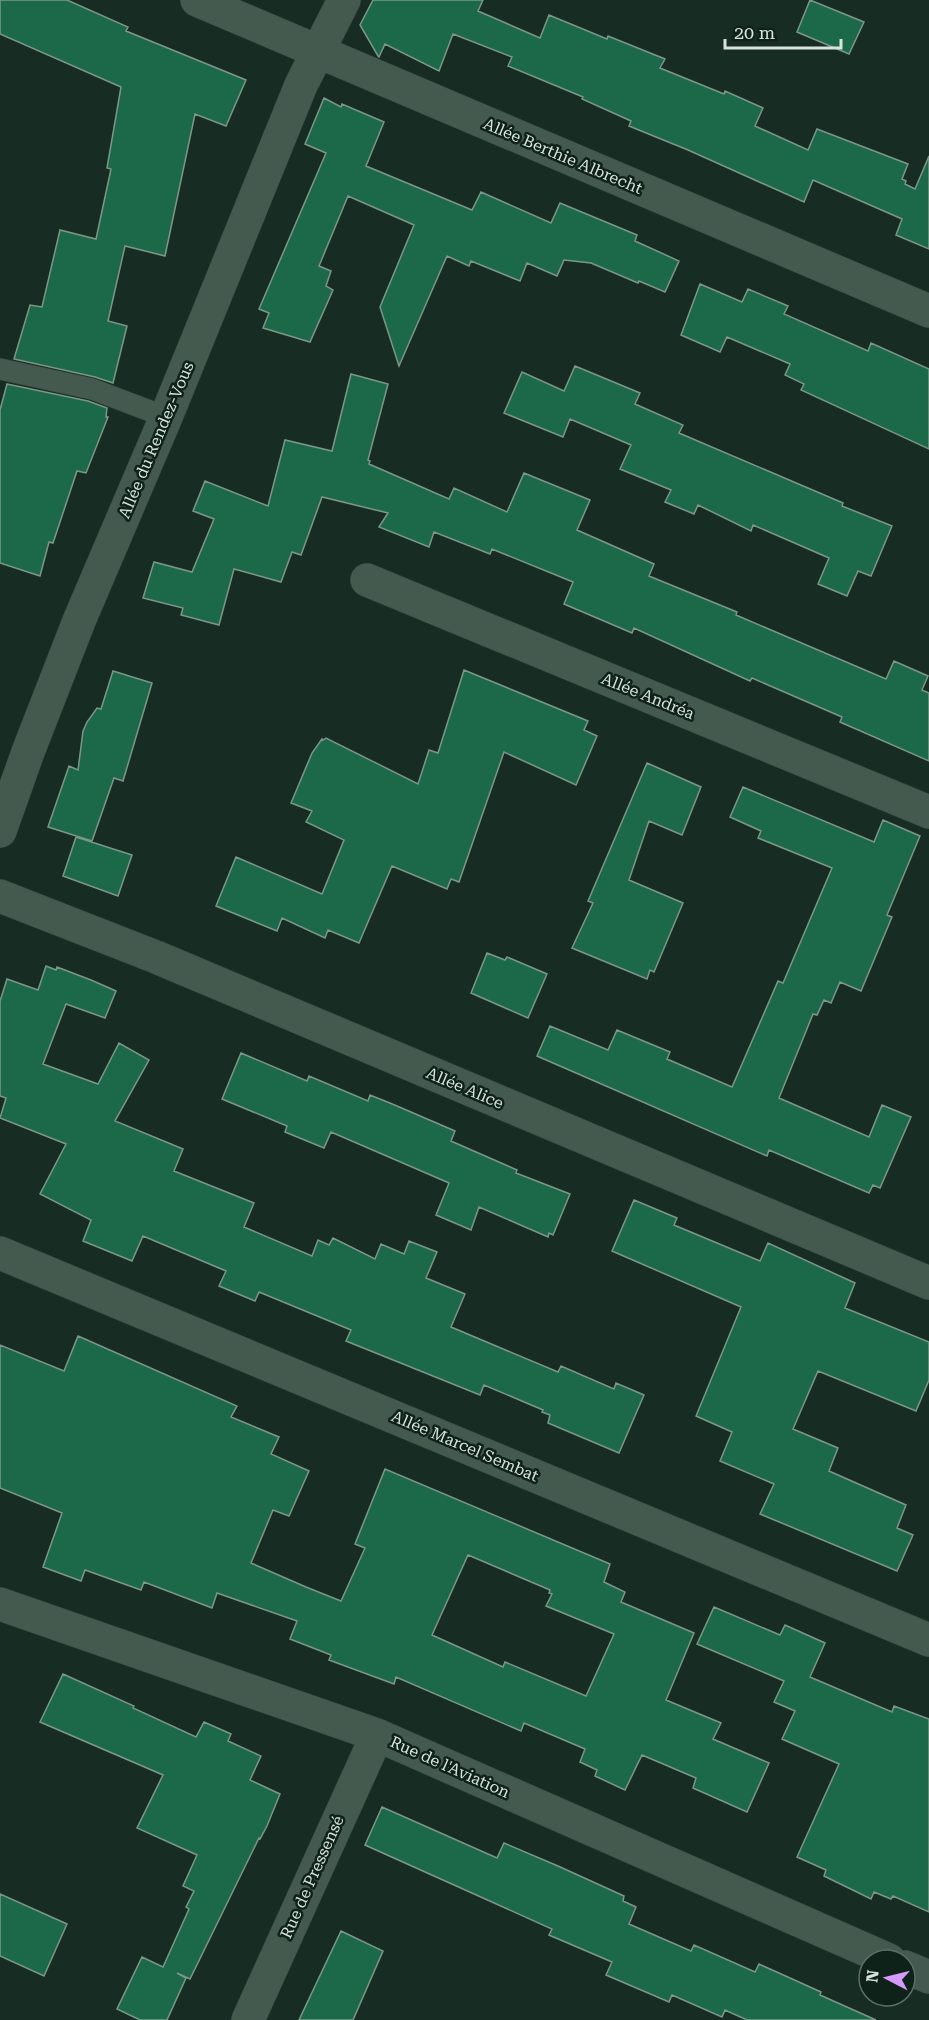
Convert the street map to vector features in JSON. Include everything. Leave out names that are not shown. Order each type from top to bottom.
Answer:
[{"type":"street","name":"Allée Berthie Albrecht","points":[[197,0],[929,311]]},
{"type":"street","name":"Allée du Rendez-Vous","points":[[0,831],[79,621],[317,51],[344,0]]},
{"type":"street","name":"Allée Andréa","points":[[367,580],[929,812]]},
{"type":"street","name":"Allée Alice","points":[[0,896],[167,962],[929,1283]]},
{"type":"street","name":"Allée Marcel Sembat","points":[[0,1253],[929,1640]]},
{"type":"street","name":"Rue de l'Aviation","points":[[0,1604],[377,1735],[862,1948]]},
{"type":"street","name":"Rue de Pressensé","points":[[248,2020],[377,1735]]},
{"type":"lane","points":[[0,369],[92,389],[166,417]]},
{"type":"building","points":[[0,0],[67,0],[128,27],[126,31],[246,80],[226,126],[195,114],[165,256],[125,246],[108,321],[127,326],[113,383],[14,359],[30,305],[42,307],[60,230],[96,239],[111,169],[107,168],[121,87],[0,34]]},
{"type":"building","points":[[373,0],[483,0],[478,11],[540,38],[549,15],[607,39],[608,36],[665,59],[660,68],[724,94],[725,91],[763,108],[755,126],[808,150],[817,129],[908,164],[902,179],[906,181],[905,184],[915,189],[929,156],[929,249],[896,235],[902,219],[813,180],[804,202],[629,126],[631,121],[582,99],[583,97],[508,66],[512,57],[453,34],[439,71],[385,44],[379,57],[360,25]]},
{"type":"building","points":[[810,0],[864,22],[849,54],[797,32]]},
{"type":"building","points":[[324,98],[341,107],[342,104],[384,122],[366,166],[472,210],[481,192],[551,223],[560,203],[637,235],[635,241],[679,261],[665,292],[591,263],[564,260],[557,276],[527,263],[520,281],[471,261],[469,266],[447,256],[399,366],[380,307],[414,225],[348,196],[319,266],[331,271],[326,286],[333,290],[310,342],[263,328],[269,313],[259,309],[326,153],[305,144]]},
{"type":"building","points":[[700,284],[742,302],[748,289],[788,306],[784,314],[868,351],[871,343],[929,369],[929,449],[801,390],[804,384],[785,375],[790,364],[727,337],[720,352],[681,335]]},
{"type":"building","points":[[575,366],[640,393],[635,404],[683,425],[679,433],[892,526],[871,576],[858,571],[847,596],[818,584],[829,558],[753,525],[751,531],[698,505],[694,514],[665,502],[671,490],[620,469],[631,445],[570,419],[563,437],[504,413],[522,372],[564,391]]},
{"type":"building","points":[[351,374],[388,384],[368,460],[369,464],[449,499],[454,488],[507,512],[524,473],[590,500],[577,530],[654,564],[649,576],[737,612],[736,615],[886,679],[894,661],[928,676],[922,690],[929,693],[929,761],[840,722],[842,717],[752,678],[750,681],[634,628],[632,633],[564,604],[573,582],[492,549],[490,554],[434,532],[429,547],[379,527],[388,513],[322,497],[301,555],[292,552],[281,582],[234,569],[219,625],[181,615],[183,608],[143,598],[154,562],[192,572],[214,519],[193,511],[205,481],[268,506],[285,440],[332,451]]},
{"type":"building","points":[[7,384],[88,401],[107,408],[106,417],[108,417],[86,473],[77,471],[53,543],[49,542],[40,576],[0,563],[0,410]]},
{"type":"building","points":[[464,670],[588,721],[584,730],[597,736],[576,785],[504,752],[459,882],[451,879],[447,889],[392,866],[359,943],[328,930],[325,938],[282,918],[277,931],[216,906],[236,857],[322,894],[344,840],[306,822],[312,811],[291,803],[312,753],[322,739],[326,738],[418,784],[429,750],[438,753]]},
{"type":"building","points":[[113,671],[152,683],[123,781],[114,778],[92,841],[48,827],[69,766],[78,770],[83,731],[97,708],[101,709]]},
{"type":"building","points":[[647,763],[701,787],[682,835],[649,821],[629,880],[683,903],[654,972],[650,970],[647,979],[572,948],[593,903],[588,901]]},
{"type":"building","points":[[743,787],[874,842],[883,820],[920,836],[887,915],[892,917],[861,991],[840,982],[831,1003],[824,1000],[817,1015],[813,1014],[779,1098],[869,1137],[882,1105],[911,1117],[880,1188],[873,1185],[869,1193],[769,1150],[767,1156],[537,1056],[550,1026],[608,1050],[617,1030],[670,1052],[667,1059],[732,1087],[778,981],[783,983],[832,868],[758,838],[761,831],[730,817]]},
{"type":"building","points":[[76,837],[132,855],[118,896],[63,876]]},
{"type":"building","points":[[487,953],[505,960],[507,957],[547,974],[528,1018],[471,993]]},
{"type":"building","points":[[46,966],[56,970],[57,967],[116,991],[105,1018],[66,1004],[43,1064],[98,1084],[119,1043],[149,1060],[115,1121],[183,1149],[174,1171],[254,1203],[244,1227],[312,1256],[318,1240],[329,1245],[333,1238],[375,1259],[381,1244],[404,1254],[409,1241],[437,1252],[426,1278],[465,1294],[451,1327],[558,1372],[561,1366],[614,1389],[616,1383],[644,1395],[619,1453],[548,1423],[550,1415],[542,1412],[543,1410],[484,1385],[480,1395],[346,1341],[351,1330],[259,1292],[255,1301],[219,1286],[226,1271],[143,1236],[132,1261],[83,1241],[91,1220],[40,1194],[66,1144],[0,1118],[6,1098],[0,1096],[0,1001],[7,979],[38,990]]},
{"type":"building","points":[[241,1053],[307,1081],[309,1076],[368,1101],[370,1095],[390,1103],[455,1131],[451,1141],[517,1170],[516,1173],[570,1194],[553,1235],[549,1233],[548,1237],[479,1207],[471,1230],[436,1215],[449,1183],[331,1132],[324,1148],[285,1132],[287,1126],[222,1099]]},
{"type":"building","points":[[634,1200],[677,1218],[674,1225],[760,1261],[768,1243],[855,1283],[845,1308],[929,1342],[929,1380],[916,1411],[818,1371],[793,1429],[838,1448],[829,1471],[906,1505],[897,1528],[913,1535],[897,1571],[760,1514],[774,1484],[720,1461],[732,1432],[696,1416],[741,1307],[612,1251]]},
{"type":"building","points":[[78,1336],[237,1406],[231,1417],[279,1437],[271,1454],[309,1471],[289,1516],[273,1510],[251,1563],[341,1601],[365,1548],[355,1544],[385,1469],[610,1564],[604,1582],[625,1592],[621,1602],[694,1633],[666,1700],[721,1723],[713,1739],[769,1763],[747,1812],[693,1788],[696,1778],[642,1755],[625,1790],[595,1776],[597,1770],[580,1762],[585,1749],[524,1723],[521,1731],[396,1677],[394,1684],[329,1660],[331,1655],[290,1639],[297,1621],[217,1593],[212,1608],[144,1582],[141,1590],[85,1570],[81,1581],[43,1567],[62,1513],[0,1488],[0,1345],[64,1371]],"holes":[[[468,1555],[550,1590],[549,1593],[552,1594],[546,1606],[614,1634],[586,1696],[505,1662],[503,1667],[432,1635]]]},
{"type":"building","points":[[714,1607],[780,1635],[785,1625],[825,1643],[810,1677],[892,1712],[894,1706],[929,1719],[929,1912],[893,1896],[891,1899],[874,1892],[871,1899],[824,1876],[826,1870],[797,1857],[839,1764],[782,1739],[795,1711],[774,1702],[784,1681],[697,1644]]},
{"type":"building","points":[[63,1674],[196,1737],[204,1722],[231,1734],[228,1741],[261,1756],[250,1780],[280,1794],[267,1826],[190,1979],[177,1973],[186,1978],[167,2020],[140,2020],[117,2009],[142,1957],[163,1967],[189,1909],[186,1907],[194,1891],[183,1886],[197,1855],[137,1828],[163,1775],[40,1722]]},
{"type":"building","points":[[382,1807],[497,1858],[504,1843],[558,1866],[624,1896],[623,1901],[636,1907],[629,1924],[691,1951],[694,1945],[755,1972],[759,1964],[876,2020],[747,2020],[725,2010],[722,2017],[672,1995],[669,2002],[606,1975],[612,1962],[549,1935],[552,1929],[365,1845]]},
{"type":"building","points":[[0,1894],[67,1924],[44,1976],[0,1956]]},
{"type":"building","points":[[341,1931],[383,1951],[353,2020],[299,2020]]}]
